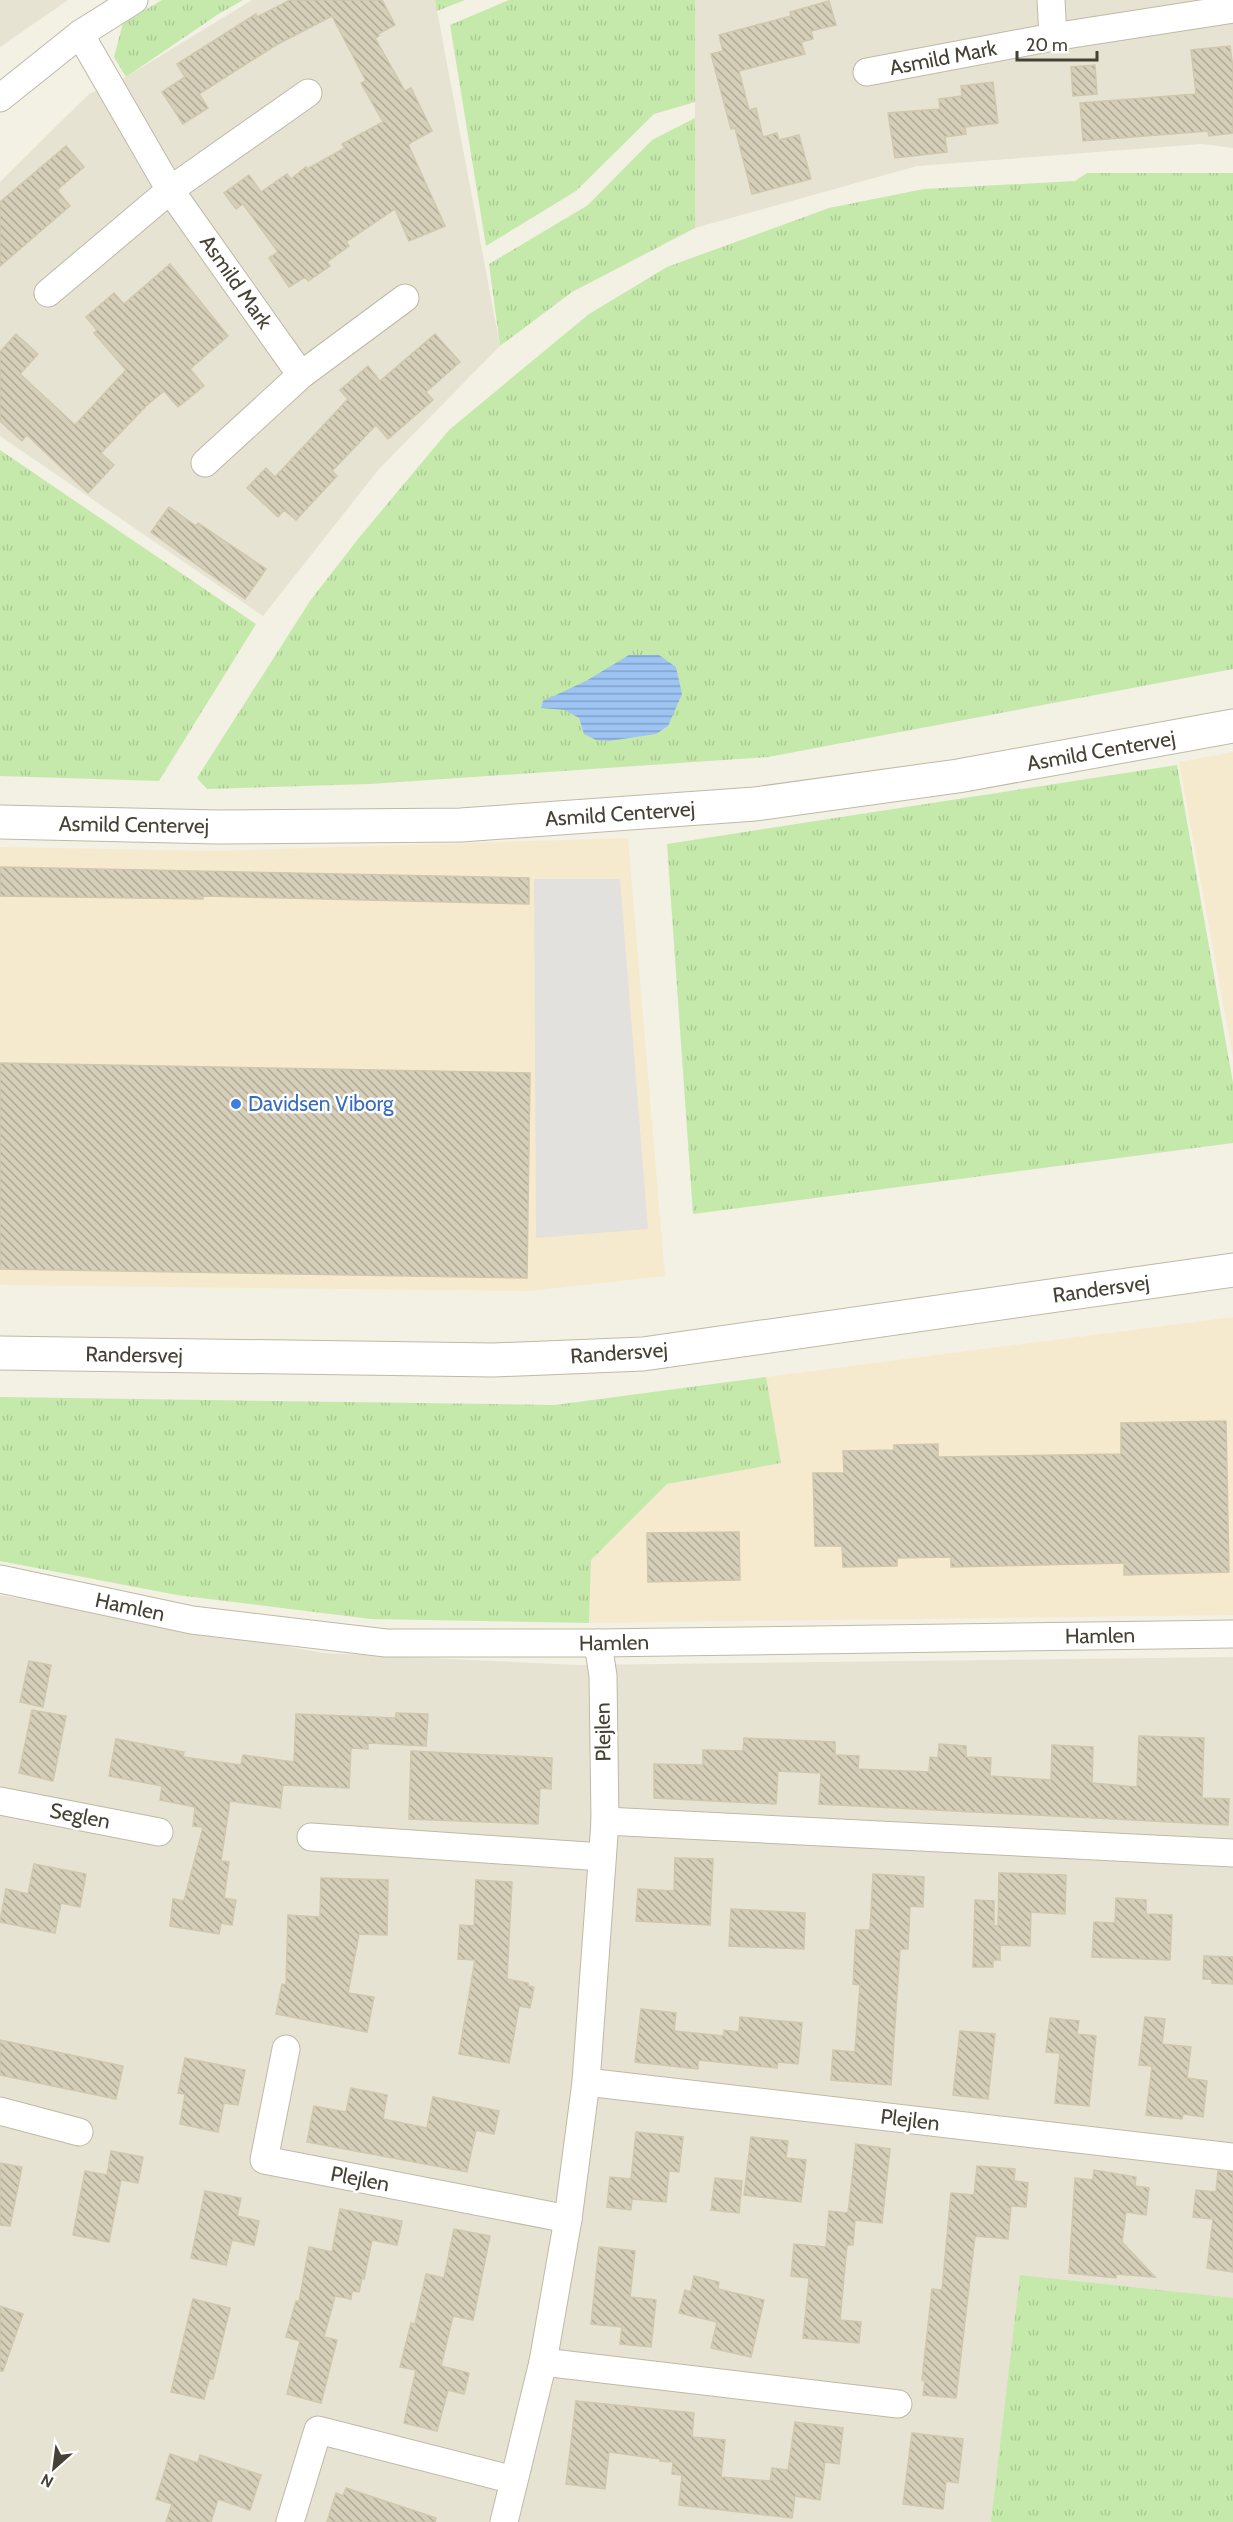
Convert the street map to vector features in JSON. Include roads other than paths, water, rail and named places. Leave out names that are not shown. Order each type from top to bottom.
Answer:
[{"type":"street","points":[[0,98],[80,34],[134,0]]},
{"type":"street","points":[[1051,0],[1053,37]]},
{"type":"street","name":"Asmild Mark","points":[[867,72],[1053,37],[1233,9]]},
{"type":"street","name":"Asmild Mark","points":[[80,34],[170,190],[301,375]]},
{"type":"street","points":[[48,292],[170,190],[308,93]]},
{"type":"street","points":[[205,463],[301,375],[405,298]]},
{"type":"street","name":"Asmild Centervej","points":[[0,822],[218,827],[460,825],[755,804],[958,776],[1233,726]]},
{"type":"street","name":"Randersvej","points":[[0,1353],[494,1360],[642,1354],[1233,1270]]},
{"type":"street","name":"Hamlen","points":[[0,1579],[192,1620],[386,1643],[598,1643],[1233,1634]]},
{"type":"street","name":"Plejlen","points":[[504,2519],[543,2362],[568,2219],[586,2082],[605,1821],[603,1676],[598,1643]]},
{"type":"street","name":"Seglen","points":[[0,1801],[159,1832]]},
{"type":"street","points":[[605,1821],[1233,1852]]},
{"type":"street","points":[[311,1837],[602,1857]]},
{"type":"street","name":"Plejlen","points":[[286,2049],[264,2160],[568,2219]]},
{"type":"street","name":"Plejlen","points":[[586,2082],[1233,2157]]},
{"type":"street","points":[[0,2111],[79,2132]]},
{"type":"street","points":[[543,2362],[898,2404]]},
{"type":"street","points":[[290,2522],[318,2430],[514,2480]]},
{"type":"water","points":[[629,655],[659,655],[676,667],[682,694],[668,726],[656,734],[609,741],[596,740],[584,734],[579,718],[565,710],[541,708],[543,701],[586,681]]},
{"type":"place","name":"Davidsen Viborg","points":[[236,1104]]}]
